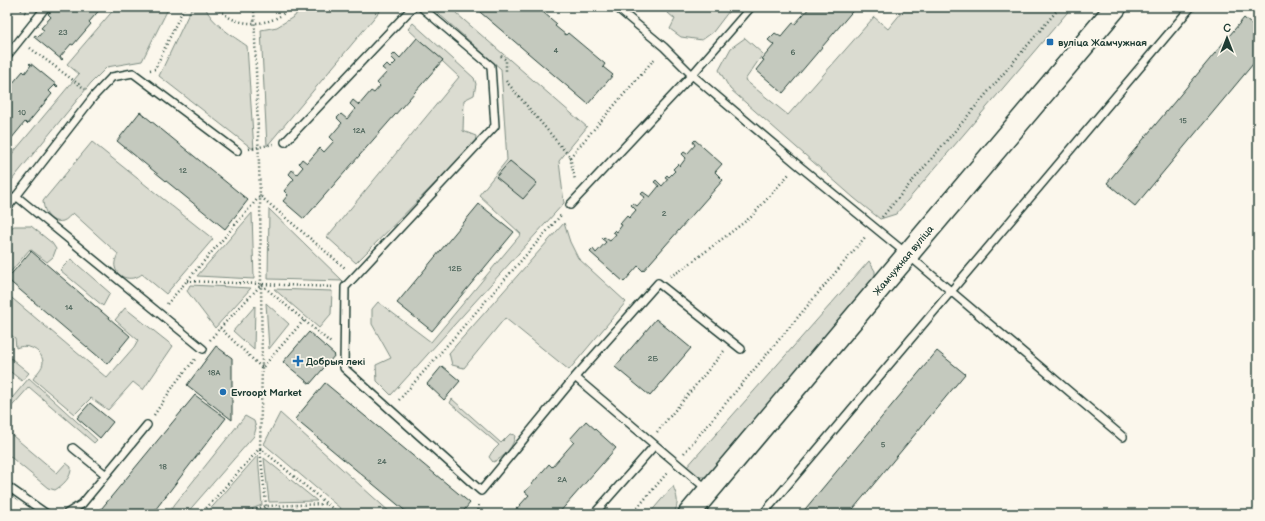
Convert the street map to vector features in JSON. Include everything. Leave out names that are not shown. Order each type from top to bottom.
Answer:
[{"type":"main road","name":"Жамчужная вуліца","points":[[689,514],[1116,7]]},
{"type":"lane","points":[[7,56],[46,7]]},
{"type":"lane","points":[[285,142],[413,7]]},
{"type":"lane","points":[[421,7],[491,66],[495,126],[345,287],[344,368],[481,491],[575,376],[658,283],[741,349]]},
{"type":"lane","points":[[616,7],[664,47],[692,75],[797,164],[907,254],[1123,437]]},
{"type":"lane","points":[[570,204],[692,75],[751,7]]},
{"type":"lane","points":[[763,514],[1191,7]]},
{"type":"lane","points":[[7,208],[94,96],[112,77],[133,73],[237,151]]},
{"type":"lane","points":[[16,196],[203,349]]},
{"type":"lane","points":[[575,376],[709,491]]},
{"type":"lane","points":[[66,514],[82,504],[147,425]]},
{"type":"lane","points":[[594,514],[652,443]]},
{"type":"lane","points":[[73,448],[106,475]]},
{"type":"lane","points":[[7,486],[47,514]]},
{"type":"path","points":[[148,70],[155,69],[184,7]]},
{"type":"path","points":[[217,7],[222,13],[235,20],[255,24],[265,23],[278,17],[290,7]]},
{"type":"path","points":[[254,7],[260,196],[262,368],[260,448],[267,514]]},
{"type":"path","points":[[632,514],[1060,7]]},
{"type":"path","points":[[20,40],[94,96]]},
{"type":"path","points":[[570,157],[664,47]]},
{"type":"path","points":[[500,55],[506,60],[506,82],[570,157],[578,197]]},
{"type":"path","points":[[237,151],[285,142]]},
{"type":"path","points":[[658,283],[680,271],[751,217],[797,164]]},
{"type":"path","points":[[260,196],[355,276]]},
{"type":"path","points":[[159,313],[260,196]]},
{"type":"path","points":[[390,410],[570,204]]},
{"type":"path","points":[[186,281],[345,287]]},
{"type":"path","points":[[261,284],[344,354]]},
{"type":"path","points":[[147,425],[177,381],[220,328],[261,284]]},
{"type":"path","points":[[262,368],[304,320]]},
{"type":"path","points":[[220,328],[262,368]]},
{"type":"path","points":[[652,443],[732,342]]},
{"type":"path","points":[[260,448],[339,514]]},
{"type":"path","points":[[201,514],[260,448]]},
{"type":"path","points":[[241,514],[266,506],[327,504]]},
{"type":"path","points":[[263,514],[266,506]]},
{"type":"shaded area","points":[[116,7],[169,7],[142,61],[107,67],[91,83],[7,186],[7,160],[79,74],[67,64]]},
{"type":"shaded area","points":[[192,7],[205,7],[208,13],[218,24],[229,34],[247,46],[254,150],[159,76]]},
{"type":"shaded area","points":[[300,7],[383,7],[267,146],[261,30],[277,27],[295,16]]},
{"type":"shaded area","points":[[431,7],[449,7],[587,127],[559,161],[564,203],[391,395],[377,381],[376,365],[391,358],[372,324],[372,309],[378,302],[431,342],[521,234],[479,195],[507,160],[501,69]]},
{"type":"shaded area","points":[[661,7],[732,7],[713,32],[702,40],[681,37],[670,29],[675,19]]},
{"type":"shaded area","points":[[906,7],[1072,7],[896,214],[880,219],[730,89],[719,70],[731,48],[745,38],[763,54],[745,80],[788,115],[874,17],[888,29]]},
{"type":"shaded area","points":[[413,23],[474,78],[476,84],[474,95],[464,100],[463,131],[476,136],[475,143],[356,263],[327,237],[459,77],[408,29]]},
{"type":"shaded area","points":[[92,142],[213,239],[166,294],[142,274],[135,278],[127,278],[119,275],[115,265],[115,260],[118,254],[73,213],[63,221],[55,221],[46,213],[43,201]]},
{"type":"shaded area","points":[[269,209],[343,281],[268,279]]},
{"type":"shaded area","points":[[252,213],[254,279],[197,276]]},
{"type":"shaded area","points":[[564,223],[570,242],[578,258],[626,302],[569,370],[505,318],[464,368],[452,365],[449,353]]},
{"type":"shaded area","points":[[14,226],[31,226],[52,243],[56,249],[53,257],[47,262],[30,249],[7,276],[7,231]]},
{"type":"shaded area","points":[[71,259],[110,293],[103,306],[60,270]]},
{"type":"shaded area","points":[[869,261],[875,271],[875,277],[712,474],[703,477],[693,477],[686,468]]},
{"type":"shaded area","points":[[190,285],[251,288],[215,328],[187,291]]},
{"type":"shaded area","points":[[274,289],[332,291],[331,314],[319,328]]},
{"type":"shaded area","points":[[7,294],[107,378],[134,347],[138,340],[115,320],[125,308],[173,346],[143,390],[133,382],[108,410],[91,398],[75,414],[33,379],[42,366],[42,358],[37,351],[29,347],[25,346],[16,348],[15,338],[7,332]]},
{"type":"shaded area","points":[[266,303],[289,324],[269,349]]},
{"type":"shaded area","points":[[255,306],[254,350],[233,331]]},
{"type":"shaded area","points":[[7,355],[29,373],[22,381],[7,369]]},
{"type":"shaded area","points":[[29,378],[97,440],[94,443],[29,387],[7,412],[7,404]]},
{"type":"shaded area","points":[[452,399],[501,443],[510,434],[515,435],[511,447],[501,458],[493,462],[489,457],[499,445],[450,403]]},
{"type":"shaded area","points":[[280,413],[392,514],[347,514],[264,444]]},
{"type":"shaded area","points":[[245,416],[254,421],[256,428],[254,436],[186,514],[167,514]]},
{"type":"shaded area","points":[[7,431],[57,473],[66,463],[71,467],[70,474],[61,486],[55,490],[48,488],[7,454]]},
{"type":"shaded area","points":[[258,455],[262,505],[238,514],[206,514]]},
{"type":"shaded area","points":[[264,458],[317,501],[269,502]]},
{"type":"shaded area","points":[[673,486],[677,497],[677,507],[673,514],[649,514]]},
{"type":"shaded area","points":[[319,509],[314,514],[270,514],[269,510]]},
{"type":"building","points":[[55,7],[102,7],[89,22],[91,24],[73,45],[71,44],[60,57],[63,59],[62,60],[34,37],[35,35],[38,37],[44,30],[41,28],[51,17],[48,14]]},
{"type":"building","points":[[474,7],[537,7],[557,24],[555,26],[566,35],[568,33],[605,64],[603,67],[613,75],[588,104]]},
{"type":"building","points":[[810,7],[856,7],[783,93],[756,70],[764,60],[762,59],[774,45],[768,40],[775,33],[781,37]]},
{"type":"building","points":[[1244,18],[1258,30],[1258,58],[1135,206],[1107,183]]},
{"type":"building","points":[[417,38],[443,60],[304,219],[283,201],[288,195],[284,191],[294,179],[289,174],[292,170],[297,174],[303,167],[299,163],[302,159],[307,163],[320,148],[324,152],[334,141],[330,137],[342,123],[337,118],[341,114],[347,119],[355,109],[350,104],[353,100],[359,105],[371,91],[374,93],[380,86],[377,83],[387,72],[382,68],[386,64],[390,68],[396,62],[391,57],[395,53],[400,58]]},
{"type":"building","points":[[30,63],[58,86],[57,87],[55,85],[49,91],[52,94],[27,124],[25,122],[7,144],[7,86],[10,83],[12,84],[23,71],[25,73],[31,65],[29,64]]},
{"type":"building","points":[[140,112],[248,200],[225,229],[117,141]]},
{"type":"building","points":[[695,140],[722,164],[715,172],[723,180],[643,271],[638,266],[624,282],[590,252],[593,249],[596,253],[606,242],[602,239],[604,237],[610,241],[616,234],[613,232],[615,230],[617,232],[622,225],[620,224],[627,216],[629,218],[636,210],[631,205],[633,203],[637,206],[645,197],[641,194],[643,192],[650,197],[659,186],[654,182],[656,180],[662,186],[668,179],[665,177],[667,175],[669,177],[675,171],[673,169],[678,164],[680,166],[686,158],[682,154],[684,152],[687,154],[695,145],[693,142]]},
{"type":"building","points":[[510,161],[537,183],[523,199],[496,177]]},
{"type":"building","points":[[479,204],[514,232],[432,331],[397,303]]},
{"type":"building","points":[[31,251],[130,336],[107,364],[7,279]]},
{"type":"building","points":[[656,319],[691,348],[650,396],[615,367]]},
{"type":"building","points":[[309,332],[335,355],[310,384],[283,362]]},
{"type":"building","points":[[216,346],[232,358],[232,420],[187,385]]},
{"type":"building","points":[[937,351],[965,374],[849,514],[801,514]]},
{"type":"building","points":[[442,366],[460,381],[444,400],[427,384]]},
{"type":"building","points":[[325,383],[470,503],[461,514],[409,514],[295,419]]},
{"type":"building","points":[[195,395],[226,418],[152,514],[97,514]]},
{"type":"building","points":[[90,403],[113,422],[100,438],[77,418]]},
{"type":"building","points":[[586,421],[616,448],[558,514],[512,514],[529,495],[525,492],[549,464],[552,467],[574,442],[570,439]]},
{"type":"place","name":"вуліца Жамчужная","points":[[1050,42]]},
{"type":"place","name":"Добрыя лекі","points":[[298,361]]},
{"type":"place","name":"Evroopt Market","points":[[223,392]]}]
